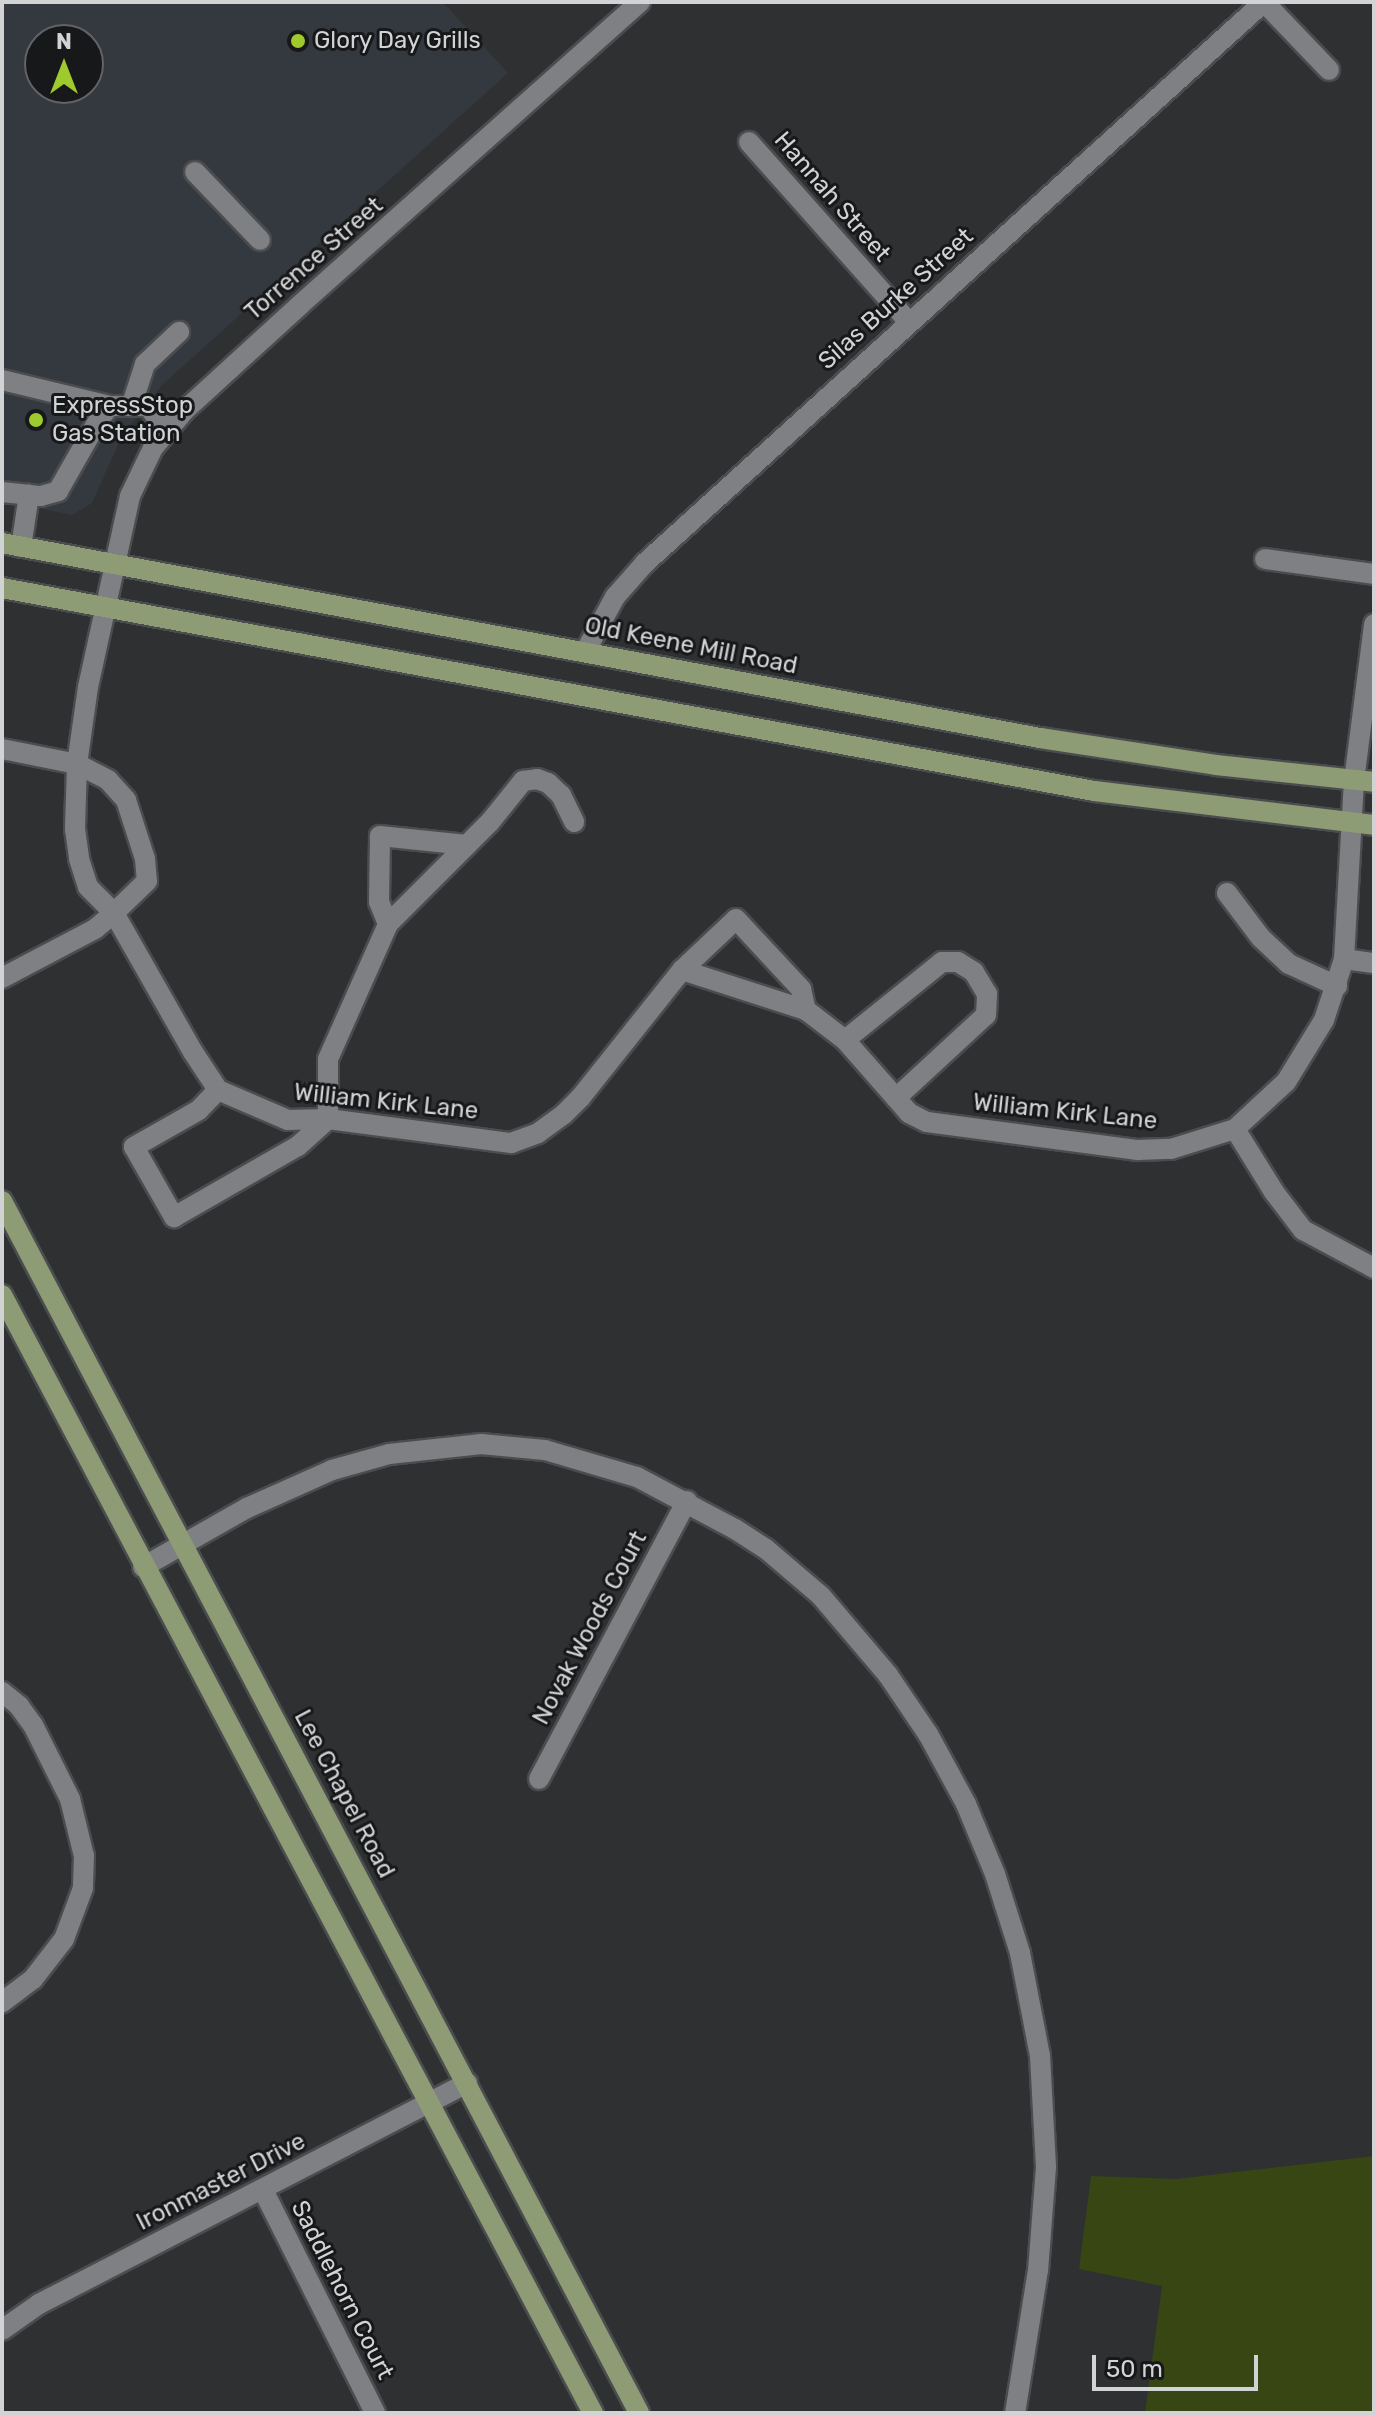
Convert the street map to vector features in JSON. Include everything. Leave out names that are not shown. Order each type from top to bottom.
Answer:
[{"type":"main road","name":"Old Keene Mill Road","points":[[12,545],[1040,738],[1216,765],[1364,782]]},
{"type":"main road","points":[[2,588],[1094,791],[1364,825]]},
{"type":"main road","name":"Lee Chapel Road","points":[[2,1201],[639,2413]]},
{"type":"main road","points":[[2,1295],[143,1567],[593,2413]]},
{"type":"street","name":"Torrence Street","points":[[105,608],[130,496],[143,464],[167,431],[300,305],[640,2]]},
{"type":"street","points":[[1264,2],[1329,70]]},
{"type":"street","name":"Silas Burke Street","points":[[585,652],[615,597],[645,563],[1264,2]]},
{"type":"street","name":"Hannah Street","points":[[749,142],[909,322]]},
{"type":"street","points":[[195,172],[260,240]]},
{"type":"street","points":[[132,404],[145,364],[179,332]]},
{"type":"street","points":[[2,380],[110,406],[148,406],[167,431]]},
{"type":"street","points":[[2,492],[29,495],[58,491],[99,419],[110,406]]},
{"type":"street","points":[[12,545],[29,495]]},
{"type":"street","points":[[1265,559],[1374,574]]},
{"type":"street","points":[[105,608],[88,687],[77,764],[75,829],[79,859],[88,887],[114,913],[218,1090],[199,1110],[134,1147],[174,1217],[298,1146],[328,1119],[328,1059],[388,924],[467,845],[523,781],[537,779],[548,783],[561,795],[574,822]]},
{"type":"street","points":[[1374,624],[1364,825],[1344,959],[1337,986],[1324,1020],[1300,1064],[1235,1129],[1274,1192],[1303,1230],[1374,1268]]},
{"type":"street","points":[[2,749],[77,764],[108,780],[126,800],[145,859],[147,881],[95,929],[2,978]]},
{"type":"street","points":[[388,924],[379,902],[380,836],[467,845]]},
{"type":"street","points":[[1227,893],[1261,938],[1289,964],[1337,986]]},
{"type":"street","name":"William Kirk Lane","points":[[218,1090],[288,1120],[328,1119],[511,1143],[538,1133],[581,1097],[682,970],[736,919],[801,989],[806,1010]]},
{"type":"street","points":[[1344,959],[1374,963]]},
{"type":"street","points":[[845,1040],[942,962],[958,962],[974,972],[987,994],[986,1015],[896,1098]]},
{"type":"street","name":"William Kirk Lane","points":[[682,970],[806,1010],[845,1040],[909,1113],[927,1122],[1138,1150],[1171,1149],[1235,1129]]},
{"type":"street","points":[[143,1567],[181,1543],[332,1470],[389,1454],[447,1446],[513,1446],[570,1456],[637,1477],[687,1501],[735,1529],[788,1566],[821,1596],[863,1643],[928,1734],[966,1804],[995,1874],[1032,2006],[1044,2110],[1044,2210],[1015,2413]]},
{"type":"street","name":"Novak Woods Court","points":[[539,1779],[687,1501]]},
{"type":"street","points":[[2,1692],[19,1706],[33,1725],[64,1787],[80,1829],[84,1856],[83,1888],[64,1939],[33,1979],[2,2002]]},
{"type":"street","name":"Ironmaster Drive","points":[[2,2330],[39,2304],[467,2083]]},
{"type":"street","name":"Saddlehorn Court","points":[[263,2190],[375,2413]]},
{"type":"shaded area","points":[[2,2],[443,2],[508,73],[162,385],[121,438],[92,503],[72,515],[2,501]]},
{"type":"green space","points":[[1374,2156],[1374,2413],[1145,2413],[1162,2286],[1079,2269],[1091,2176],[1176,2179]]},
{"type":"place","name":"Glory Day Grills","points":[[298,41]]},
{"type":"place","name":"ExpressStop Gas Station","points":[[36,420]]}]
